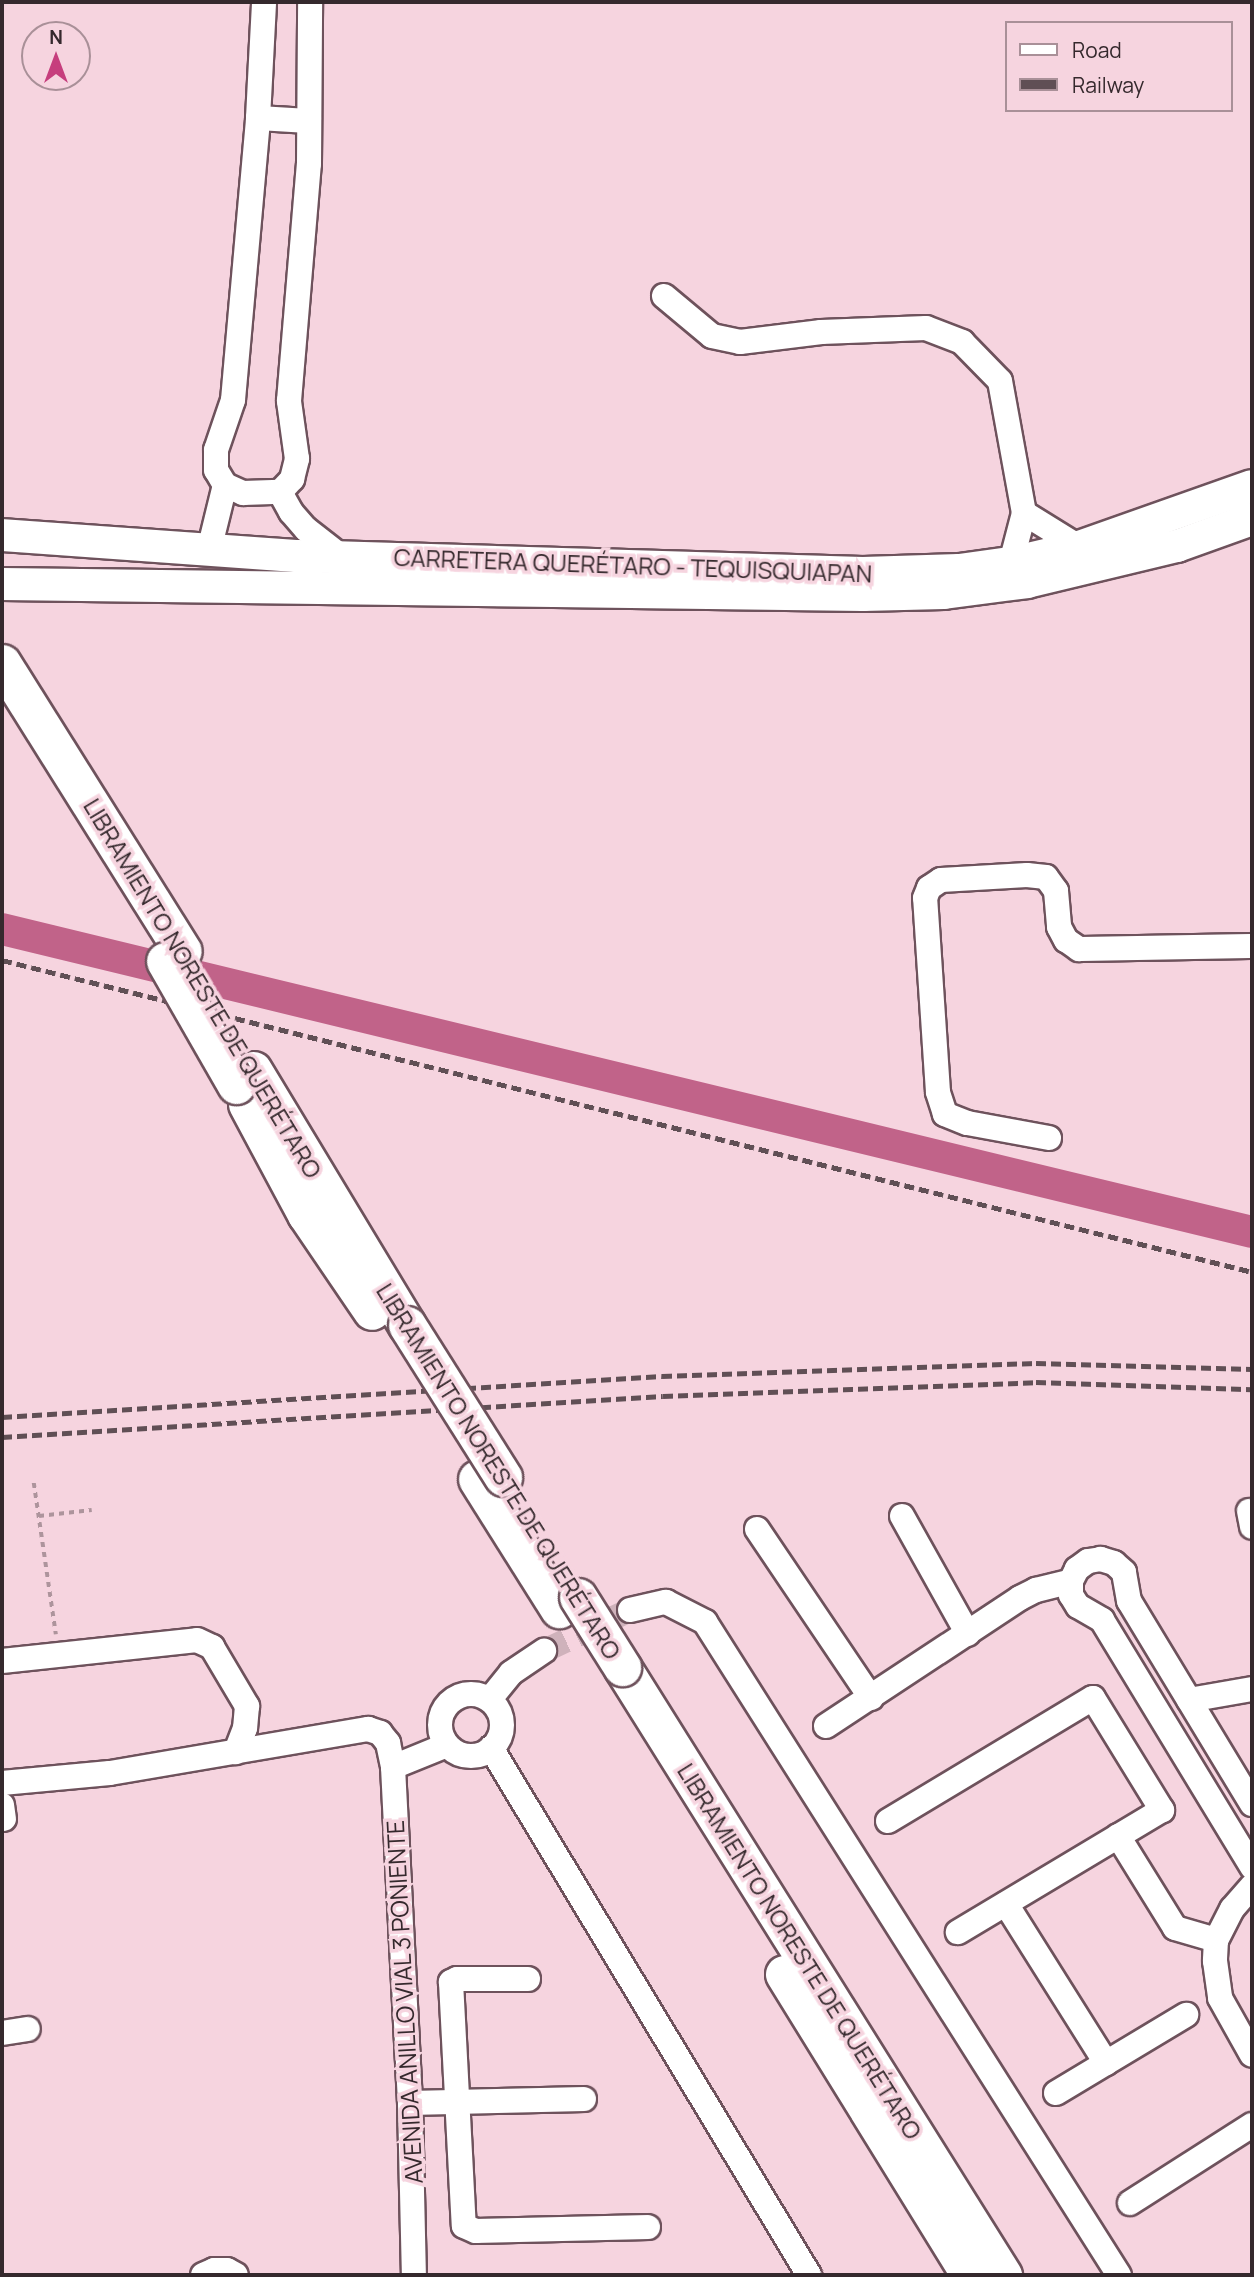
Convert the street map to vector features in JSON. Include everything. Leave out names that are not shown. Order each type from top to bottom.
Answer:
[{"type":"highway","name":"LIBRAMIENTO NORESTE DE QUERÉTARO","points":[[2,663],[245,1077],[397,1329],[611,1671],[1003,2275]]},
{"type":"highway","name":"LIBRAMIENTO NORESTE DE QUERÉTARO","points":[[2,708],[174,956]]},
{"type":"highway","name":"LIBRAMIENTO NORESTE DE QUERÉTARO","points":[[611,1671],[970,2275]]},
{"type":"main road","name":"CARRETERA QUERÉTARO - TEQUISQUIAPAN","points":[[2,535],[342,557],[863,573],[959,570],[1011,563],[1079,547],[1252,486]]},
{"type":"main road","name":"CARRETERA QUERÉTARO - TEQUISQUIAPAN","points":[[2,584],[863,595],[944,593],[1027,582],[1177,546],[1252,519]]},
{"type":"street","points":[[264,2],[258,118],[233,400],[216,450],[216,470],[225,485],[243,493],[280,492],[292,479],[297,459],[289,401],[309,164],[310,2]]},
{"type":"street","points":[[258,118],[309,121]]},
{"type":"street","points":[[664,296],[712,336],[740,342],[821,332],[926,328],[962,342],[1000,382],[1024,513],[1011,563]]},
{"type":"street","points":[[209,550],[225,485]]},
{"type":"street","points":[[280,492],[291,512],[306,529],[342,557]]},
{"type":"street","points":[[1024,513],[1079,547]]},
{"type":"street","points":[[1049,1138],[967,1123],[945,1114],[938,1092],[925,898],[929,888],[941,880],[1027,875],[1046,877],[1056,891],[1059,927],[1066,940],[1079,949],[1252,946]]},
{"type":"street","points":[[902,1516],[968,1634]]},
{"type":"street","points":[[757,1528],[871,1698]]},
{"type":"street","points":[[1252,1804],[1129,1601],[1124,1572],[1114,1563],[1101,1559],[1088,1561],[1077,1569],[1071,1581],[1071,1595],[1078,1606],[1101,1620],[1252,1867]]},
{"type":"street","points":[[826,1726],[1036,1590],[1071,1581]]},
{"type":"street","points":[[1101,1620],[1129,1601]]},
{"type":"street","points":[[630,1611],[666,1602],[705,1622],[1119,2275]]},
{"type":"street","points":[[2,1661],[198,1640],[212,1647],[247,1706],[245,1728],[236,1752],[110,1773],[2,1783]]},
{"type":"street","points":[[490,1699],[511,1673],[544,1651]]},
{"type":"street","points":[[1189,1700],[1252,1689]]},
{"type":"street","points":[[474,1694],[490,1699],[501,1716],[502,1728],[499,1739],[491,1748],[481,1754],[469,1756],[447,1745],[440,1722],[452,1701],[474,1694]]},
{"type":"street","points":[[888,1821],[1094,1698],[1162,1810],[958,1932]]},
{"type":"street","name":"AVENIDA ANILLO VIAL 3 PONIENTE","points":[[236,1752],[368,1729],[380,1733],[388,1744],[393,1767],[410,2103],[414,2275]]},
{"type":"street","points":[[393,1767],[447,1745]]},
{"type":"street","points":[[491,1748],[809,2275]]},
{"type":"street","points":[[1118,1836],[1175,1928],[1216,1940]]},
{"type":"street","points":[[1252,1886],[1232,1909],[1216,1940],[1216,1981],[1220,1997],[1252,2055]]},
{"type":"street","points":[[1006,1903],[1106,2063]]},
{"type":"street","points":[[528,1979],[457,1979],[451,1982],[464,2226],[476,2231],[648,2227]]},
{"type":"street","points":[[1056,2093],[1186,2015]]},
{"type":"street","points":[[2,2033],[28,2029]]},
{"type":"street","points":[[410,2103],[584,2099]]},
{"type":"street","points":[[1130,2203],[1250,2131]]},
{"type":"street","points":[[203,2275],[214,2270],[227,2270],[236,2275]]},
{"type":"path","points":[[34,1483],[59,1654]]},
{"type":"path","points":[[39,1516],[92,1510]]},
{"type":"waterway","points":[[2,929],[1252,1232]]},
{"type":"tunnel","points":[[544,1651],[630,1610]]},
{"type":"railway","points":[[2,960],[1252,1272]]},
{"type":"railway","points":[[2,1417],[662,1376],[1036,1363],[1252,1369]]},
{"type":"railway","points":[[2,1437],[663,1396],[1036,1382],[1252,1389]]}]
